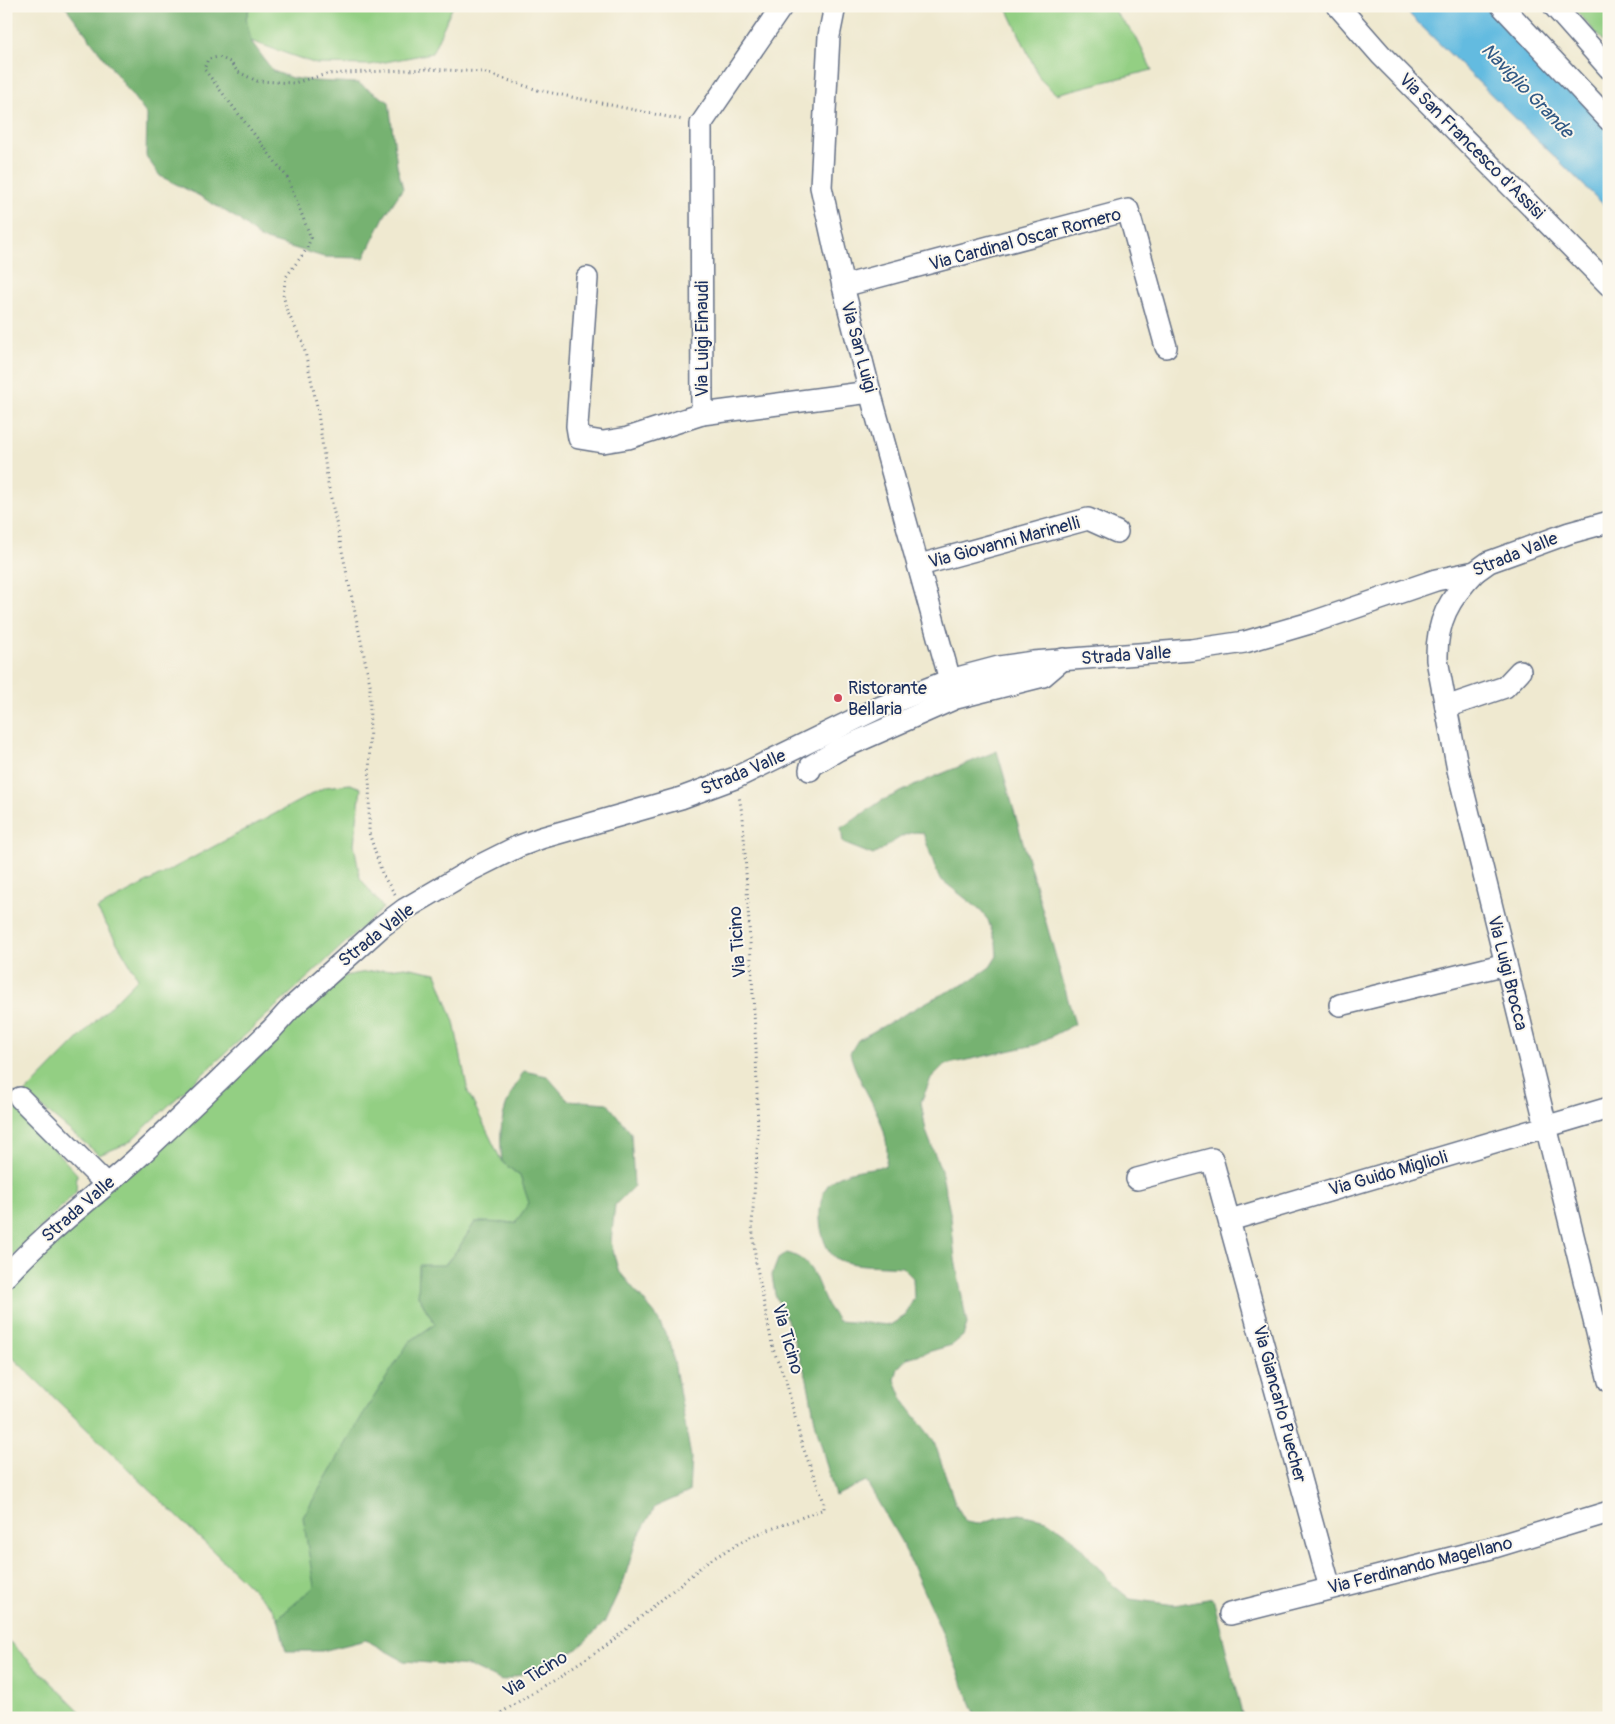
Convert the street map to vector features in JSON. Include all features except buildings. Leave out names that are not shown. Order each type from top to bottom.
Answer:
[{"type":"street","points":[[701,124],[782,6]]},
{"type":"street","name":"Via San Luigi","points":[[836,6],[829,36],[821,187],[843,286],[870,392],[920,565],[950,680]]},
{"type":"street","name":"Via San Francesco d'Assisi","points":[[1338,6],[1381,55],[1609,285]]},
{"type":"street","points":[[1502,6],[1609,120]]},
{"type":"street","points":[[1554,6],[1609,68]]},
{"type":"street","name":"Via Luigi Einaudi","points":[[701,124],[702,414],[870,392]]},
{"type":"street","name":"Via Cardinal Oscar Romero","points":[[843,286],[1128,210],[1166,347]]},
{"type":"street","points":[[587,278],[577,426],[579,438],[603,442],[628,438],[702,414]]},
{"type":"street","name":"Via Giovanni Marinelli","points":[[920,565],[1088,519],[1117,532]]},
{"type":"street","name":"Strada Valle","points":[[6,1276],[24,1257],[174,1124],[272,1029],[291,1008],[357,946],[406,909],[473,868],[517,847],[681,798],[735,778],[876,709],[950,680],[998,667],[1063,659],[1191,650],[1245,642],[1310,623],[1436,580],[1475,572],[1498,559],[1569,533],[1609,522]]},
{"type":"street","name":"Via Luigi Brocca","points":[[1475,572],[1448,606],[1442,618],[1438,633],[1437,660],[1458,770],[1609,1381]]},
{"type":"street","points":[[810,770],[812,766],[838,750],[892,725],[956,698],[1043,676],[1063,659]]},
{"type":"street","points":[[1446,707],[1505,687],[1520,671]]},
{"type":"street","points":[[1340,1005],[1506,964]]},
{"type":"street","points":[[20,1098],[106,1184]]},
{"type":"street","name":"Via Guido Miglioli","points":[[1230,1220],[1609,1108]]},
{"type":"street","name":"Via Giancarlo Puecher","points":[[1137,1179],[1212,1159],[1330,1588]]},
{"type":"street","name":"Via Ferdinando Magellano","points":[[1230,1614],[1491,1548],[1609,1512]]},
{"type":"path","points":[[406,909],[383,876],[369,833],[370,684],[328,484],[317,406],[303,343],[287,311],[283,294],[286,277],[306,250],[311,238],[287,177],[204,69],[208,59],[219,57],[230,62],[238,72],[257,81],[294,83],[326,74],[410,70],[483,72],[538,90],[701,124]]},
{"type":"path","name":"Via Ticino","points":[[493,1718],[607,1645],[713,1558],[750,1537],[824,1509],[824,1502],[802,1445],[786,1381],[773,1350],[756,1263],[752,1225],[758,1136],[756,1040],[743,819],[735,778]]},
{"type":"green space","points":[[65,6],[250,6],[246,18],[251,41],[273,71],[292,78],[358,83],[389,102],[397,166],[403,188],[384,217],[364,258],[324,257],[260,238],[238,219],[198,195],[160,176],[146,156],[147,115]]},
{"type":"green space","points":[[250,6],[453,6],[432,53],[370,65],[316,64],[251,41],[246,18]]},
{"type":"green space","points":[[1006,6],[1113,6],[1118,16],[1135,35],[1152,70],[1056,94],[1040,79]]},
{"type":"green space","points":[[1572,6],[1609,6],[1609,48]]},
{"type":"green space","points":[[997,751],[1075,1024],[1035,1045],[944,1065],[931,1078],[921,1102],[926,1131],[941,1170],[951,1217],[955,1259],[967,1324],[963,1336],[952,1345],[907,1358],[898,1368],[895,1380],[904,1402],[934,1441],[955,1503],[966,1522],[978,1524],[996,1518],[1020,1514],[1047,1520],[1072,1537],[1113,1585],[1130,1599],[1175,1605],[1213,1598],[1243,1718],[977,1718],[944,1637],[902,1543],[866,1481],[835,1496],[816,1426],[807,1379],[787,1320],[775,1295],[772,1275],[778,1259],[787,1253],[808,1265],[816,1278],[826,1304],[838,1321],[890,1325],[905,1316],[914,1298],[913,1278],[902,1267],[860,1265],[843,1262],[830,1252],[822,1232],[820,1208],[822,1196],[833,1180],[851,1172],[885,1166],[887,1151],[881,1123],[850,1053],[858,1040],[934,998],[967,983],[990,967],[997,956],[996,943],[988,920],[979,909],[939,878],[923,833],[916,832],[903,836],[873,855],[843,843],[841,827],[881,801]]},
{"type":"green space","points":[[350,784],[361,788],[354,844],[360,878],[383,908],[128,1143],[99,1155],[25,1093],[138,978],[97,909],[325,787]]},
{"type":"green space","points":[[405,967],[436,973],[454,1022],[468,1092],[502,1162],[520,1176],[530,1203],[515,1223],[475,1222],[458,1249],[418,1296],[435,1324],[409,1342],[315,1587],[278,1618],[271,1607],[6,1351],[6,1287],[26,1265],[330,980],[354,974]]},
{"type":"green space","points":[[524,1071],[547,1076],[568,1100],[607,1103],[631,1133],[634,1186],[615,1205],[611,1242],[618,1270],[655,1314],[671,1345],[691,1457],[689,1492],[655,1507],[636,1541],[624,1580],[604,1623],[576,1650],[541,1667],[502,1681],[469,1666],[404,1661],[366,1640],[322,1651],[286,1651],[278,1618],[314,1587],[303,1517],[362,1416],[409,1342],[435,1324],[418,1296],[419,1265],[445,1265],[458,1249],[475,1222],[515,1223],[529,1203],[520,1176],[502,1162],[501,1148],[504,1114],[511,1094]]},
{"type":"green space","points":[[13,1105],[77,1174],[76,1192],[6,1263],[6,1112]]},
{"type":"green space","points":[[6,1638],[87,1718],[6,1718]]},
{"type":"water","name":"Naviglio Grande","points":[[1401,6],[1491,6],[1609,131],[1609,210]]},
{"type":"place","name":"Ristorante Bellaria","points":[[838,698]]}]
